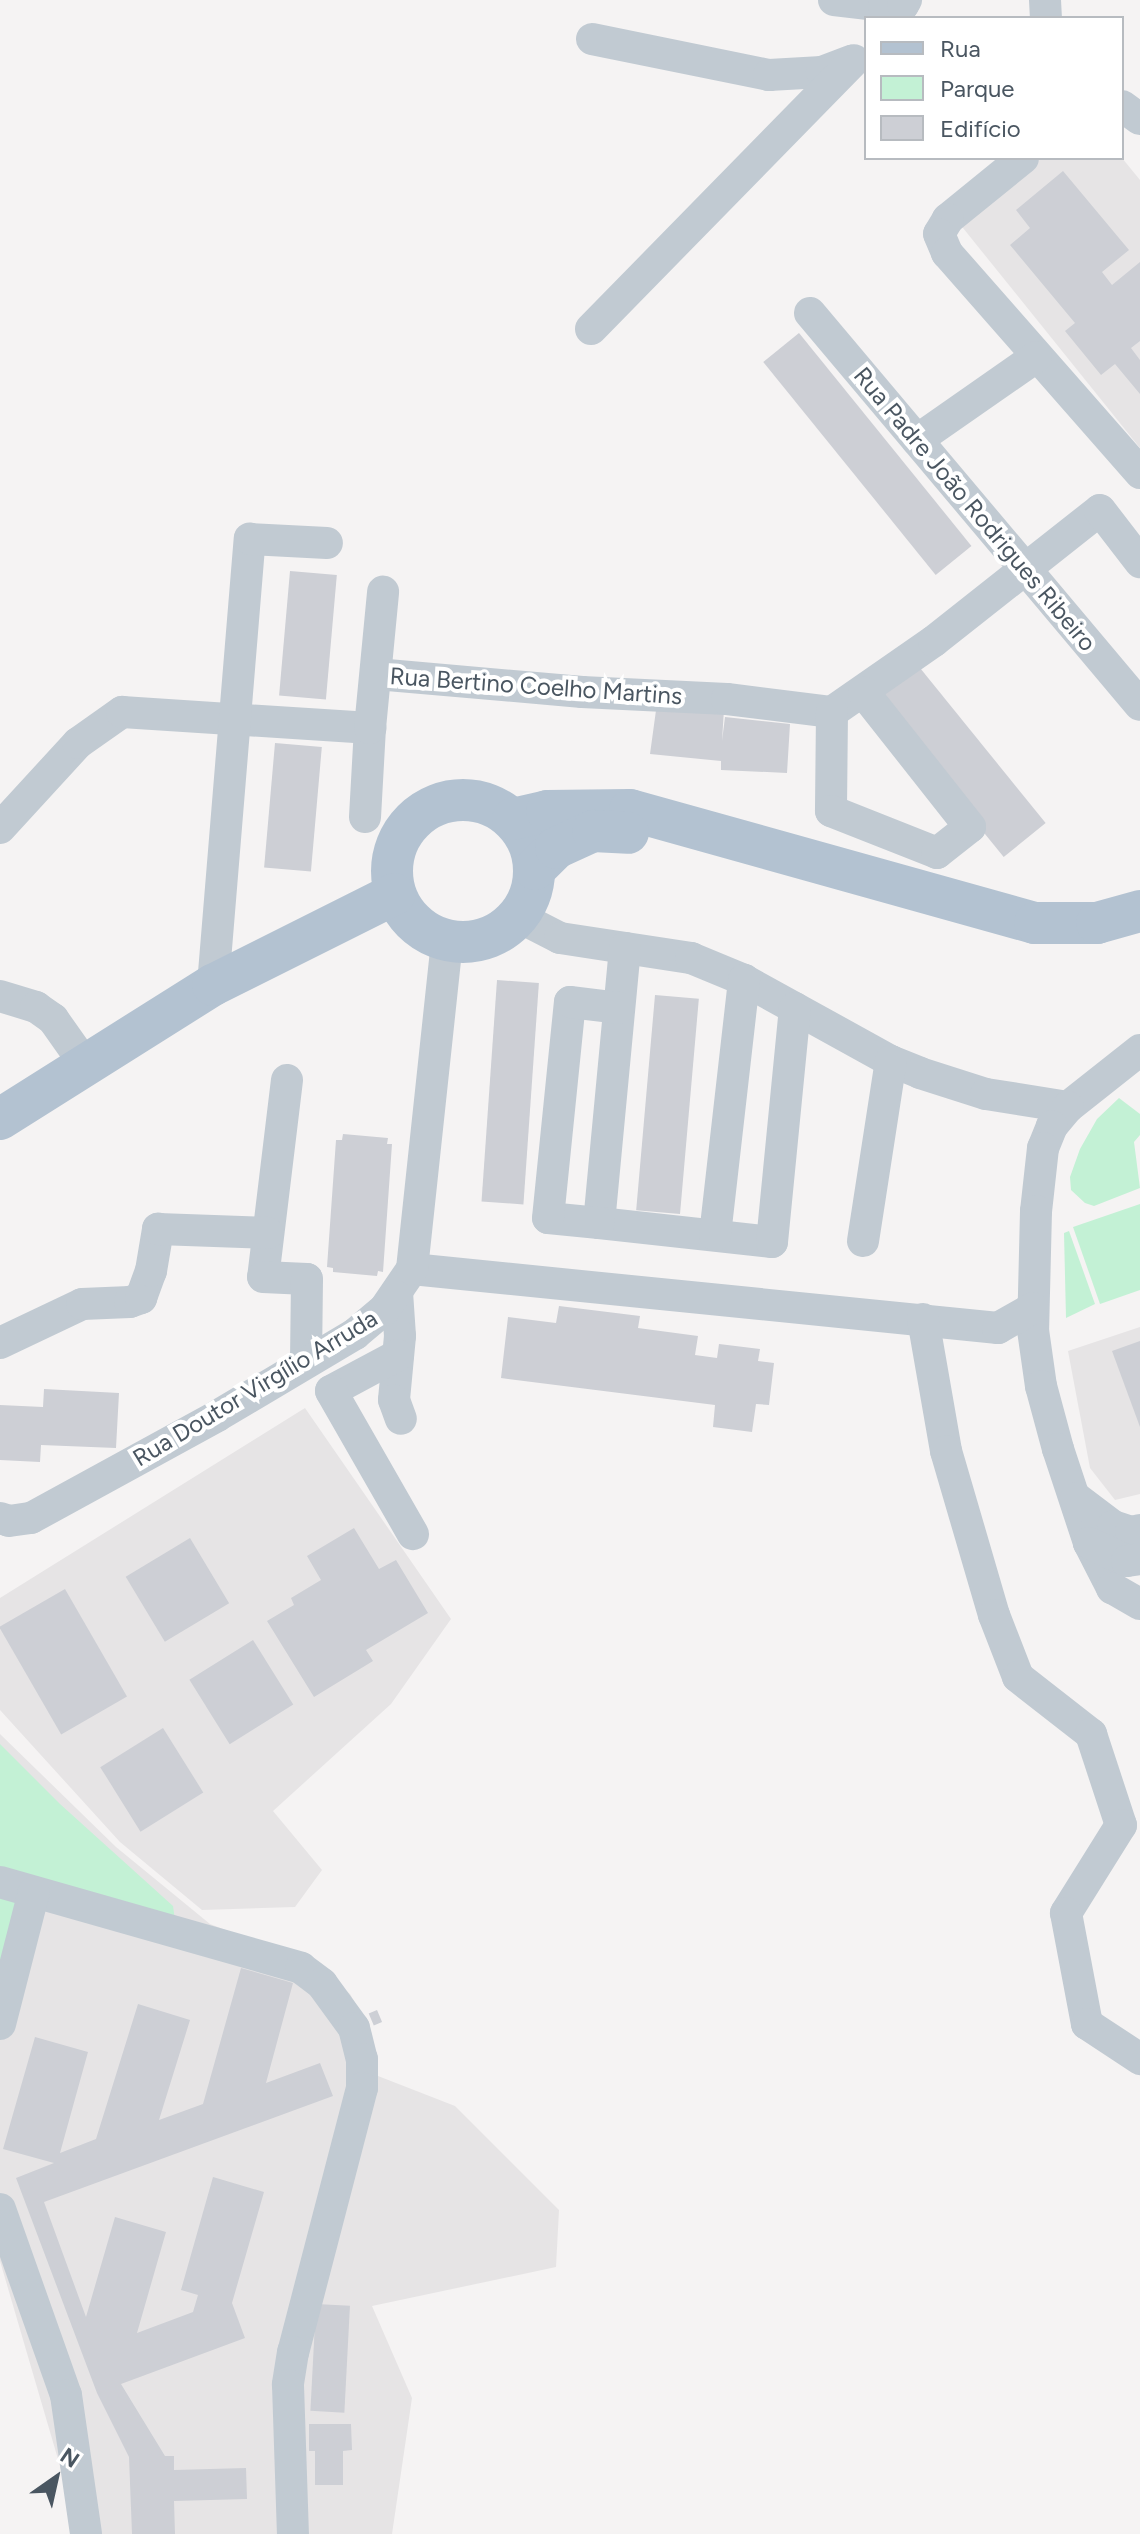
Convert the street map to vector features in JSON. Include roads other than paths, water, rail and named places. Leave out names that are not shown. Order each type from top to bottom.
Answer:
[{"type":"main road","points":[[470,799],[493,805],[513,819],[529,841],[535,869],[531,894],[519,917],[498,934],[473,942],[447,941],[425,931],[407,915],[395,894],[391,871],[395,847],[407,826],[424,810],[446,801],[470,799]]},
{"type":"main road","points":[[513,819],[547,811],[630,810],[1035,923],[1097,923],[1140,911]]},
{"type":"main road","points":[[535,869],[556,848],[593,831],[702,832]]},
{"type":"main road","points":[[0,1119],[213,985],[395,894]]},
{"type":"street","points":[[834,0],[900,8]]},
{"type":"street","points":[[592,39],[769,75],[822,72],[860,56]]},
{"type":"street","points":[[591,329],[860,56]]},
{"type":"street","points":[[1021,160],[948,219],[939,234],[947,253],[1140,473]]},
{"type":"street","name":"Rua Padre João Rodrigues Ribeiro","points":[[810,313],[1140,705]]},
{"type":"street","points":[[917,440],[1036,357]]},
{"type":"street","points":[[864,693],[970,827],[937,853],[831,811],[832,712],[864,693],[1100,510],[1140,562]]},
{"type":"street","points":[[213,985],[250,539],[327,543]]},
{"type":"street","points":[[376,674],[383,592]]},
{"type":"street","name":"Rua Bertino Coelho Martins","points":[[365,817],[376,674],[582,692],[727,699],[832,712]]},
{"type":"street","points":[[0,828],[78,743],[122,712],[370,728]]},
{"type":"street","points":[[519,917],[560,938],[691,958],[744,980],[891,1061],[986,1094],[1068,1107]]},
{"type":"street","points":[[401,1419],[394,1400],[405,1280],[447,941]]},
{"type":"street","points":[[599,1223],[625,948]]},
{"type":"street","points":[[715,1235],[744,980]]},
{"type":"street","points":[[0,996],[36,1007],[53,1019],[87,1067]]},
{"type":"street","points":[[619,1008],[570,1002],[548,1218],[772,1242],[795,1008]]},
{"type":"street","points":[[1140,1050],[1068,1107],[1052,1126],[1043,1148],[1036,1211],[1033,1308],[1041,1386],[1089,1543],[1112,1588],[1140,1604]]},
{"type":"street","points":[[863,1241],[891,1061]]},
{"type":"street","points":[[287,1080],[263,1277],[307,1279],[306,1359]]},
{"type":"street","points":[[0,1343],[82,1304],[130,1302],[141,1298],[151,1271],[158,1229],[268,1233]]},
{"type":"street","points":[[405,1280],[923,1319],[998,1328],[1033,1308]]},
{"type":"street","name":"Rua Doutor Virgílio Arruda","points":[[3,1524],[31,1518],[45,1511],[217,1416],[306,1359],[355,1334],[384,1310],[405,1280]]},
{"type":"street","points":[[923,1319],[946,1451],[998,1627],[1018,1677],[1091,1734],[1121,1825],[1066,1913],[1087,2024],[1140,2059]]},
{"type":"street","points":[[398,1355],[331,1391],[413,1534]]},
{"type":"street","points":[[1076,1498],[1113,1526],[1131,1532],[1140,1530]]},
{"type":"street","points":[[1089,1543],[1127,1561],[1140,1559]]},
{"type":"street","points":[[0,1882],[301,1968],[322,1984],[354,2028],[362,2059],[362,2088],[293,2352],[288,2385],[293,2534]]},
{"type":"street","points":[[0,2024],[34,1892]]},
{"type":"street","points":[[0,2209],[66,2395],[86,2534]]}]
